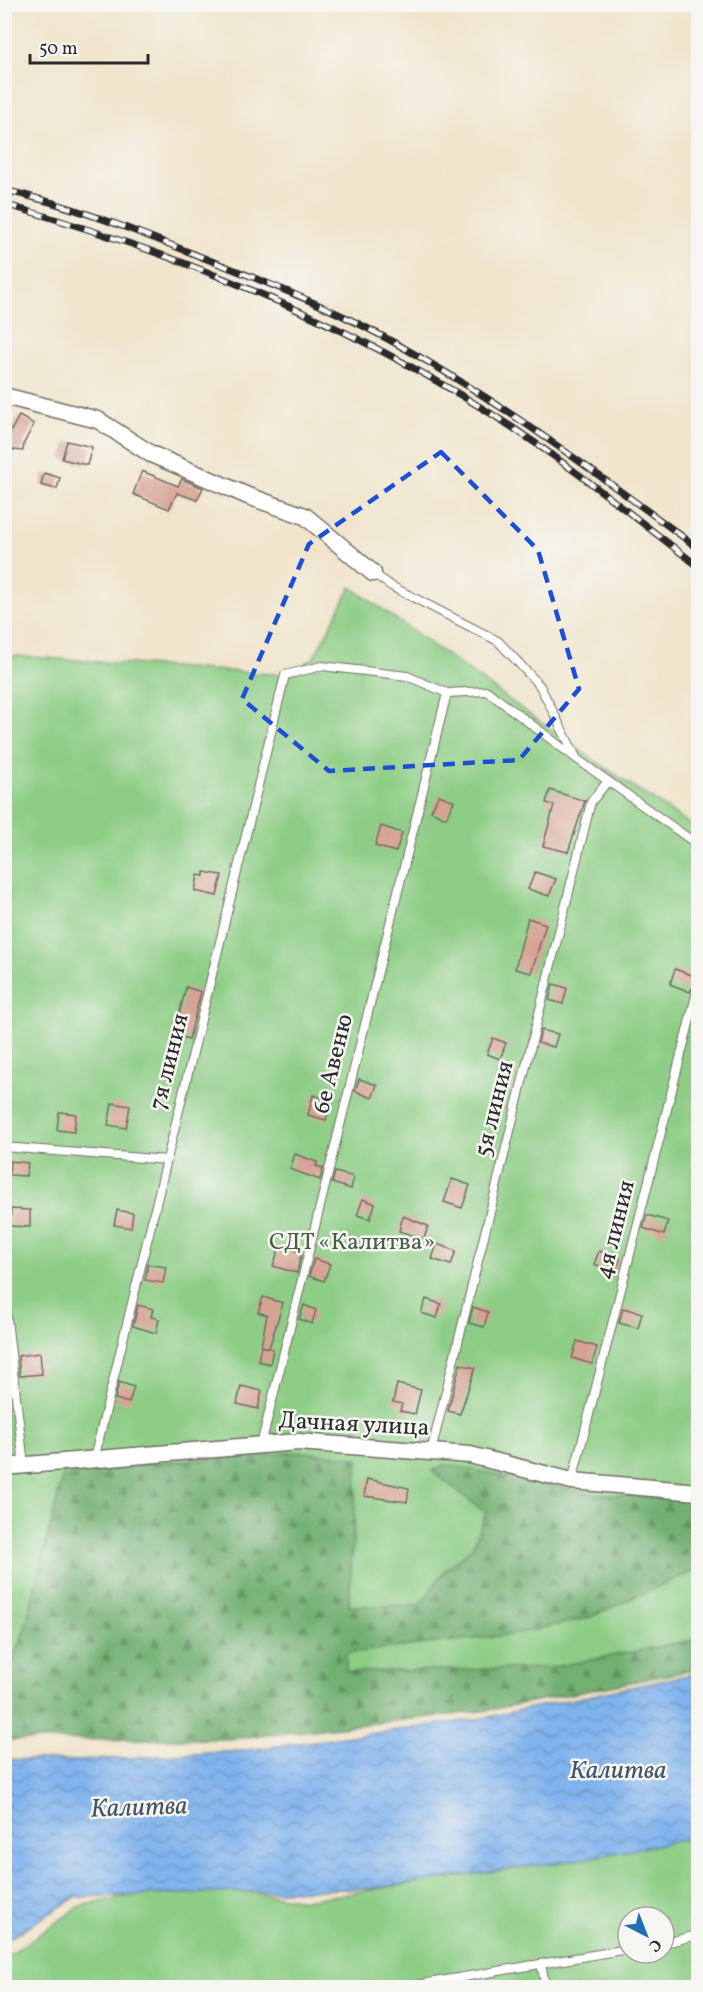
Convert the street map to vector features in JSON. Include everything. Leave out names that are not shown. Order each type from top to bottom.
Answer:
[{"type":"street","points":[[4,396],[98,420],[151,454],[248,496],[305,516],[373,573]]},
{"type":"street","name":"Дачная улица","points":[[4,1467],[298,1442],[470,1455],[572,1481],[699,1492]]},
{"type":"lane","points":[[373,573],[391,586],[498,641],[540,686],[577,759]]},
{"type":"lane","name":"7я линия","points":[[94,1459],[285,675],[322,666],[407,676],[447,693]]},
{"type":"lane","points":[[447,693],[487,691],[577,759],[626,791],[699,845]]},
{"type":"lane","name":"6е Авеню","points":[[261,1445],[447,693]]},
{"type":"lane","name":"5я линия","points":[[431,1452],[591,802],[608,781]]},
{"type":"lane","name":"4я линия","points":[[572,1481],[699,988]]},
{"type":"lane","points":[[4,1147],[166,1160]]},
{"type":"lane","points":[[4,1294],[24,1465]]},
{"type":"lane","points":[[676,1940],[699,1935]]},
{"type":"lane","points":[[399,1988],[616,1951]]},
{"type":"lane","points":[[542,1964],[546,1988]]},
{"type":"highlighted area","points":[[441,452],[538,550],[579,689],[519,760],[329,771],[242,699],[309,544]]},
{"type":"green space","name":"СДТ «Калитва»","points":[[351,587],[588,756],[698,830],[698,1657],[5,1724],[4,655],[285,675],[313,659]]},
{"type":"green space","points":[[302,1452],[358,1458],[349,1606],[420,1605],[445,1570],[472,1548],[486,1513],[432,1471],[445,1464],[592,1494],[698,1500],[698,1569],[588,1618],[515,1634],[346,1653],[346,1672],[549,1668],[698,1639],[698,1669],[484,1711],[229,1739],[5,1740],[4,1674],[8,1674],[26,1625],[64,1470]]},
{"type":"green space","points":[[698,1830],[698,1987],[5,1988],[5,1958],[80,1906],[181,1886],[239,1890],[304,1900],[546,1863]]},
{"type":"water","name":"Калитва","points":[[698,1673],[698,1837],[583,1859],[376,1888],[76,1897],[5,1941],[5,1759],[78,1761],[240,1751],[473,1720]]},
{"type":"building","points":[[19,416],[34,424],[24,443],[23,451],[4,449],[4,436],[8,436]]},
{"type":"building","points":[[67,441],[92,447],[87,465],[62,459]]},
{"type":"building","points":[[142,471],[178,486],[182,479],[203,488],[197,500],[177,493],[169,509],[133,494]]},
{"type":"building","points":[[44,473],[60,478],[57,489],[41,485]]},
{"type":"building","points":[[550,790],[585,801],[568,852],[543,846],[554,805],[546,803]]},
{"type":"building","points":[[439,795],[454,801],[446,818],[431,811]]},
{"type":"building","points":[[381,826],[402,833],[396,852],[375,846]]},
{"type":"building","points":[[204,872],[222,875],[217,896],[195,891],[198,875],[204,876]]},
{"type":"building","points":[[535,872],[556,879],[549,896],[528,889]]},
{"type":"building","points":[[528,918],[546,924],[531,973],[515,969]]},
{"type":"building","points":[[675,969],[699,978],[690,992],[670,984]]},
{"type":"building","points":[[553,984],[567,988],[563,1004],[549,1000]]},
{"type":"building","points":[[186,987],[201,992],[189,1039],[174,1035]]},
{"type":"building","points":[[541,1030],[558,1034],[554,1047],[538,1043]]},
{"type":"building","points":[[493,1038],[506,1043],[500,1059],[487,1054]]},
{"type":"building","points":[[359,1079],[377,1085],[372,1098],[355,1091]]},
{"type":"building","points":[[313,1095],[332,1101],[326,1120],[308,1115]]},
{"type":"building","points":[[112,1103],[130,1106],[126,1128],[108,1125]]},
{"type":"building","points":[[59,1112],[76,1114],[74,1132],[57,1130]]},
{"type":"building","points":[[295,1154],[317,1162],[316,1166],[323,1168],[320,1180],[290,1169]]},
{"type":"building","points":[[10,1161],[28,1163],[26,1176],[9,1175]]},
{"type":"building","points":[[335,1172],[354,1177],[351,1189],[332,1183]]},
{"type":"building","points":[[452,1179],[470,1185],[462,1208],[444,1202]]},
{"type":"building","points":[[363,1199],[375,1204],[370,1219],[357,1215]]},
{"type":"building","points":[[11,1209],[30,1210],[30,1227],[10,1226]]},
{"type":"building","points":[[117,1210],[133,1213],[131,1228],[114,1225]]},
{"type":"building","points":[[647,1215],[668,1221],[664,1235],[643,1228]]},
{"type":"building","points":[[403,1216],[428,1226],[424,1239],[399,1231]]},
{"type":"building","points":[[437,1244],[456,1251],[451,1265],[432,1259]]},
{"type":"building","points":[[280,1246],[300,1252],[297,1273],[273,1266]]},
{"type":"building","points":[[599,1251],[620,1259],[615,1272],[594,1264]]},
{"type":"building","points":[[314,1259],[330,1264],[324,1281],[309,1276]]},
{"type":"building","points":[[148,1264],[166,1267],[163,1283],[145,1280]]},
{"type":"building","points":[[263,1297],[283,1303],[269,1348],[261,1346],[267,1315],[258,1312]]},
{"type":"building","points":[[426,1299],[441,1304],[437,1318],[421,1313]]},
{"type":"building","points":[[138,1305],[153,1309],[151,1317],[159,1319],[156,1333],[133,1326]]},
{"type":"building","points":[[304,1305],[316,1310],[312,1324],[299,1319]]},
{"type":"building","points":[[473,1307],[488,1312],[484,1327],[469,1323]]},
{"type":"building","points":[[623,1308],[642,1313],[638,1328],[619,1323]]},
{"type":"building","points":[[577,1341],[597,1347],[592,1364],[572,1358]]},
{"type":"building","points":[[261,1346],[273,1349],[270,1364],[258,1361]]},
{"type":"building","points":[[40,1353],[42,1374],[20,1376],[18,1356]]},
{"type":"building","points":[[460,1364],[475,1368],[460,1414],[448,1411]]},
{"type":"building","points":[[119,1382],[134,1387],[129,1403],[115,1399]]},
{"type":"building","points":[[397,1384],[421,1390],[415,1414],[400,1411],[402,1404],[393,1402]]},
{"type":"building","points":[[241,1386],[262,1391],[258,1409],[237,1404]]},
{"type":"building","points":[[367,1479],[409,1488],[407,1502],[364,1496]]},
{"type":"railway","points":[[4,190],[77,210],[124,227],[308,300],[392,341],[483,395],[698,548]]},
{"type":"railway","points":[[4,204],[68,223],[193,266],[255,291],[375,347],[490,413],[544,449],[698,566]]}]
